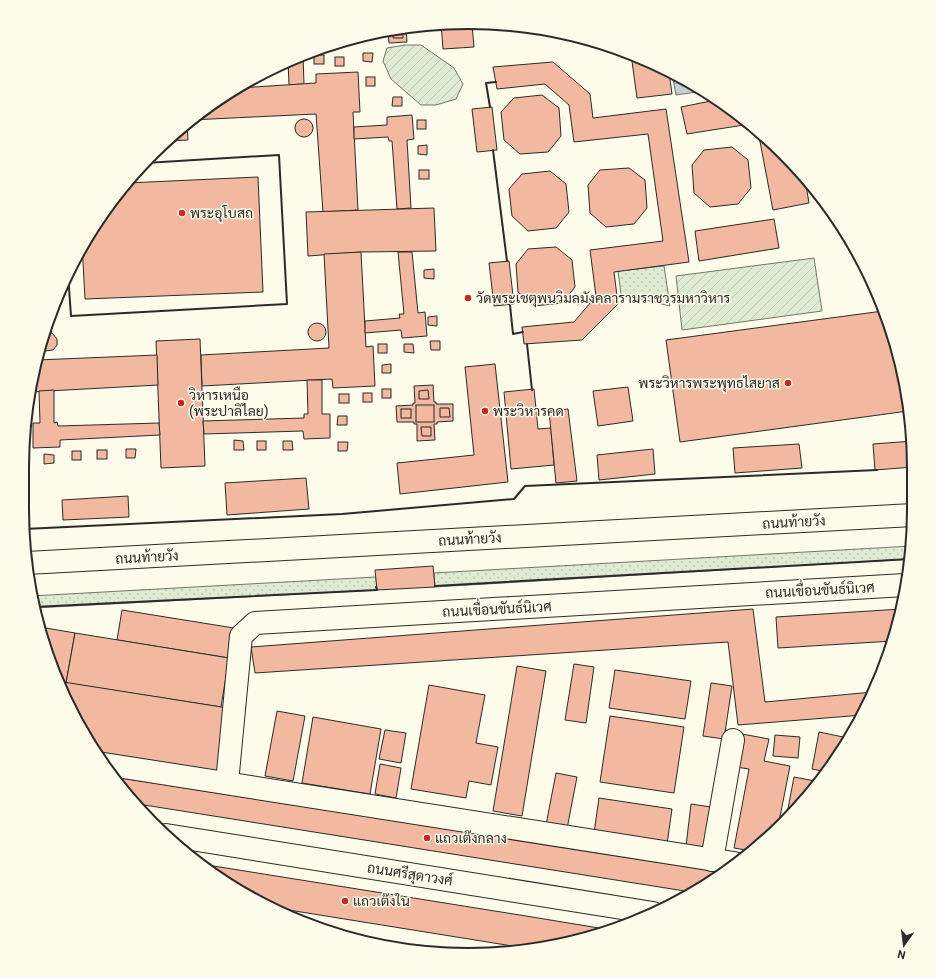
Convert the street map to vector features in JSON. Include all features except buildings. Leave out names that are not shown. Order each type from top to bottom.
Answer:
[{"type":"street","name":"ถนนท้ายวัง","points":[[33,563],[907,515]]},
{"type":"street","name":"ถนนเขื่อนขันธ์นิเวศ","points":[[227,783],[241,636],[255,622],[900,585]]},
{"type":"street","points":[[712,860],[733,740]]},
{"type":"street","points":[[112,765],[728,862]]},
{"type":"street","name":"ถนนศรีสุดาวงศ์","points":[[177,837],[642,912]]},
{"type":"green space","points":[[405,45],[421,45],[454,68],[463,84],[456,99],[436,105],[421,105],[391,79],[383,61],[387,48]]},
{"type":"green space","points":[[814,258],[822,311],[682,330],[676,276]]},
{"type":"green space","points":[[664,266],[670,306],[621,294],[618,271]]},
{"type":"green space","points":[[905,546],[904,559],[435,587],[434,573]]},
{"type":"green space","points":[[376,577],[377,590],[40,608],[37,596]]},
{"type":"water","points":[[673,80],[695,92],[676,95]]},
{"type":"wall","points":[[490,107],[486,83],[496,82]]},
{"type":"wall","points":[[493,150],[507,261]]},
{"type":"wall","points":[[69,285],[71,316],[287,304],[279,155],[154,162]]},
{"type":"wall","points":[[510,305],[513,334],[523,332]]},
{"type":"wall","points":[[527,344],[532,390]]},
{"type":"wall","points":[[30,529],[342,514],[514,499],[525,486],[877,470]]},
{"type":"wall","points":[[435,586],[904,559]]},
{"type":"wall","points":[[40,607],[377,590],[376,587]]},
{"type":"place","name":"พระอุโบสถ","points":[[182,213]]},
{"type":"place","name":"วัดพระเชตุพนวิมลมังคลารามราชวรมหาวิหาร","points":[[468,298]]},
{"type":"place","name":"พระวิหารพระพุทธไสยาส","points":[[788,383]]},
{"type":"place","name":"วิหารเหนือ (พระปาลิไลย)","points":[[181,403]]},
{"type":"place","name":"พระวิหารคด","points":[[485,411]]},
{"type":"place","name":"แถวเต๊งกลาง","points":[[427,838]]},
{"type":"place","name":"แถวเต๊งใน","points":[[345,901]]}]
